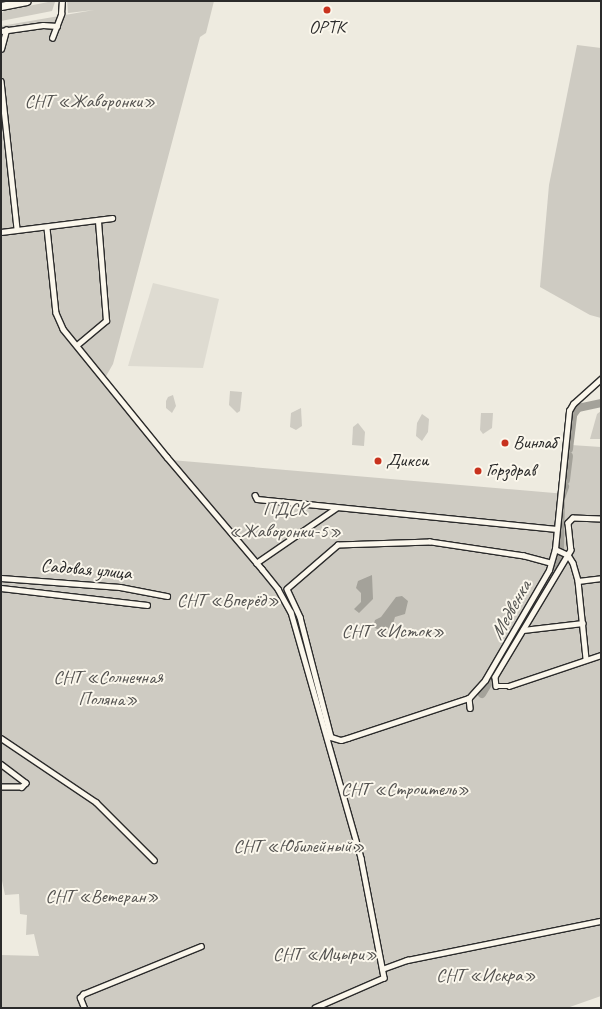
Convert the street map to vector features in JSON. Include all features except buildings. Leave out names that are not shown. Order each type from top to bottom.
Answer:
[{"type":"main road","points":[[1,6],[27,1]]},
{"type":"street","points":[[52,38],[57,26],[62,1]]},
{"type":"street","points":[[1,49],[4,30],[42,25],[57,26]]},
{"type":"street","points":[[1,81],[17,230]]},
{"type":"street","points":[[1,232],[47,228],[112,218]]},
{"type":"street","points":[[77,345],[106,321],[98,220]]},
{"type":"street","points":[[47,228],[56,313],[63,329],[130,414],[278,589],[293,616],[361,858],[384,979],[315,1008]]},
{"type":"street","points":[[550,563],[524,556],[430,542],[338,545],[288,586],[288,595],[300,617],[331,737],[341,740],[469,698],[485,680],[549,570],[555,549],[569,411],[573,404],[601,379]]},
{"type":"street","points":[[255,495],[257,499],[336,508],[557,529]]},
{"type":"street","points":[[256,563],[336,508]]},
{"type":"street","points":[[601,519],[570,520],[568,523],[571,550],[495,677],[496,686],[509,686],[601,655]]},
{"type":"street","points":[[555,549],[568,555],[578,581],[586,659]]},
{"type":"street","name":"Садовая улица","points":[[1,578],[120,587],[162,593],[167,596]]},
{"type":"street","points":[[578,581],[601,578]]},
{"type":"street","points":[[1,588],[147,605]]},
{"type":"street","points":[[523,630],[582,623]]},
{"type":"street","points":[[469,698],[470,708]]},
{"type":"street","points":[[1,738],[96,802],[154,860]]},
{"type":"street","points":[[1,764],[24,781],[25,784],[22,786],[1,787]]},
{"type":"street","points":[[382,969],[421,957],[601,921]]},
{"type":"street","points":[[84,1008],[80,998],[83,994],[201,946]]},
{"type":"shaded area","points":[[153,283],[219,299],[203,368],[128,366]]},
{"type":"shaded area","points":[[372,575],[373,599],[359,613],[354,609],[361,602],[361,593],[356,588],[358,581]]},
{"type":"shaded area","points":[[402,596],[408,601],[405,614],[395,617],[392,627],[385,633],[373,627],[375,620],[381,617],[396,597]]},
{"type":"green space","points":[[53,1],[55,2],[52,11],[1,21],[1,14],[4,11]]},
{"type":"green space","points":[[67,1],[214,1],[206,33],[200,37],[113,364],[105,378],[171,460],[566,494],[571,445],[601,447],[601,996],[567,1008],[1,1008],[1,955],[39,956],[34,934],[26,935],[27,915],[20,914],[19,894],[5,895],[1,876],[1,26],[94,10],[68,13]]},
{"type":"green space","points":[[577,45],[601,48],[601,318],[590,315],[540,287],[549,185]]},
{"type":"green space","points":[[230,391],[242,392],[240,411],[237,413],[229,405]]},
{"type":"green space","points":[[173,395],[176,406],[172,413],[166,408],[166,401],[168,397]]},
{"type":"green space","points":[[301,408],[302,426],[296,430],[290,427],[291,413]]},
{"type":"green space","points":[[601,411],[601,439],[590,439],[597,414]]},
{"type":"green space","points":[[481,413],[493,413],[492,428],[483,434],[480,430]]},
{"type":"green space","points":[[422,414],[429,419],[428,432],[422,441],[416,436],[417,423]]},
{"type":"green space","points":[[358,423],[365,432],[364,446],[352,445],[353,427]]},
{"type":"waterway","name":"Медвенка","points":[[569,449],[573,415],[578,408],[601,403]]},
{"type":"waterway","name":"Медвенка","points":[[566,480],[569,456]]},
{"type":"waterway","name":"Медвенка","points":[[560,549],[561,498],[565,487]]},
{"type":"waterway","name":"Медвенка","points":[[489,681],[560,555]]},
{"type":"waterway","name":"Медвенка","points":[[482,694],[488,684]]},
{"type":"place","name":"ОРТК","points":[[327,10]]},
{"type":"place","name":"Винлаб","points":[[505,443]]},
{"type":"place","name":"Дикси","points":[[378,461]]},
{"type":"place","name":"Горздрав","points":[[478,471]]},
{"type":"park label","name":"СНТ «Жаворонки»","points":[[90,102]]},
{"type":"park label","name":"ПДСК «Жаворонки-5»","points":[[285,521]]},
{"type":"park label","name":"СНТ «Вперёд»","points":[[228,601]]},
{"type":"park label","name":"СНТ «Исток»","points":[[393,632]]},
{"type":"park label","name":"СНТ «Солнечная Поляна»","points":[[108,689]]},
{"type":"park label","name":"СНТ «Строитель»","points":[[405,790]]},
{"type":"park label","name":"СНТ «Юбилейный»","points":[[299,847]]},
{"type":"park label","name":"СНТ «Ветеран»","points":[[102,897]]},
{"type":"park label","name":"СНТ «Мцыри»","points":[[325,955]]},
{"type":"park label","name":"СНТ «Искра»","points":[[486,976]]}]
